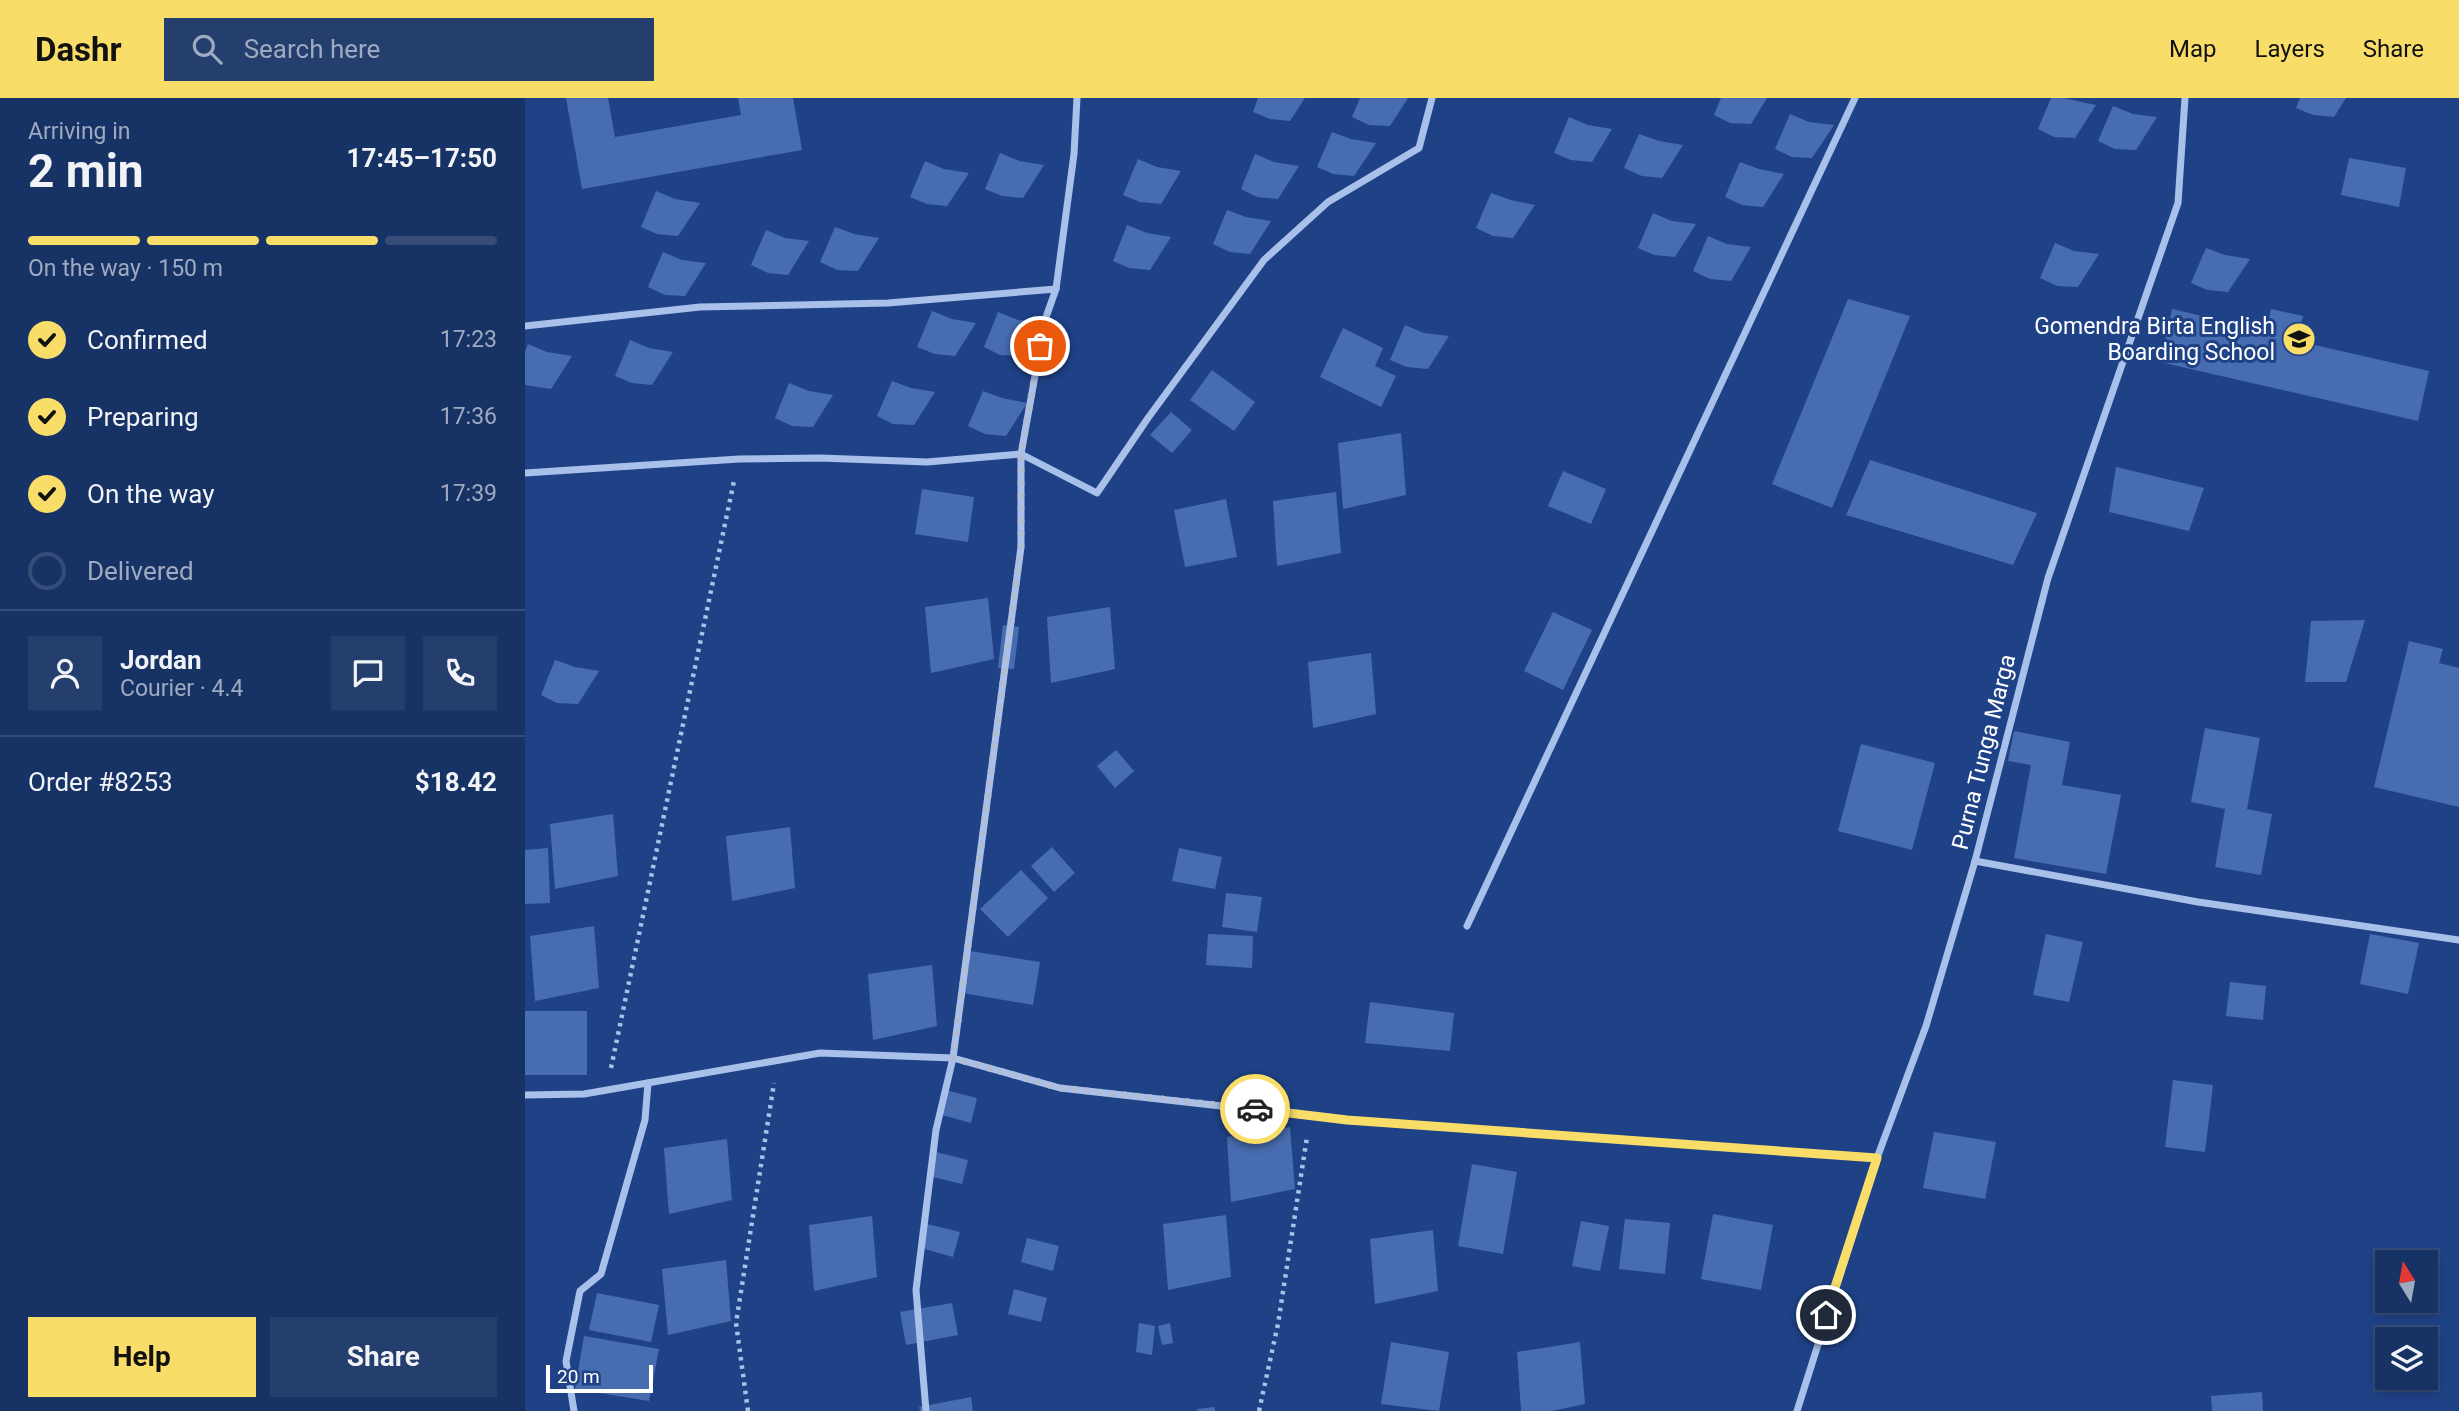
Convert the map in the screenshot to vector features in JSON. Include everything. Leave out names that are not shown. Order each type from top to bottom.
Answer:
[{"type":"street","points":[[926,1411],[916,1290],[936,1130],[953,1058],[1021,547],[1021,454],[1045,320],[1056,289],[1074,154],[1077,98]]},
{"type":"street","points":[[525,473],[739,458],[927,462],[1021,454],[1097,493],[1148,418],[1264,260],[1328,202],[1419,148],[1432,98]]},
{"type":"street","points":[[1467,926],[1855,98]]},
{"type":"street","name":"Purna Tunga Marga","points":[[1797,1411],[1877,1158],[1926,1026],[1975,861],[2048,578],[2178,203],[2185,98]]},
{"type":"street","points":[[525,326],[701,307],[888,303],[1056,289]]},
{"type":"street","points":[[1975,861],[2198,902],[2459,940]]},
{"type":"street","points":[[525,1096],[584,1094],[820,1053],[953,1058],[1060,1088],[1310,1115],[1877,1158]]},
{"type":"street","points":[[574,1411],[566,1361],[580,1291],[601,1274],[645,1120],[648,1083]]},
{"type":"path","points":[[607,1090],[739,458]]},
{"type":"path","points":[[748,1411],[736,1323],[778,1061]]},
{"type":"path","points":[[1259,1411],[1278,1324],[1310,1115]]},
{"type":"building","points":[[566,98],[608,98],[615,137],[741,115],[738,98],[793,98],[802,150],[582,189]]},
{"type":"building","points":[[1258,98],[1305,98],[1290,121],[1270,119],[1253,112]]},
{"type":"building","points":[[1360,98],[1408,98],[1390,126],[1369,125],[1352,117]]},
{"type":"building","points":[[1721,98],[1767,98],[1751,124],[1730,123],[1714,115]]},
{"type":"building","points":[[2051,98],[2096,105],[2075,138],[2054,137],[2038,129]]},
{"type":"building","points":[[2300,98],[2346,98],[2334,117],[2313,115],[2296,108]]},
{"type":"building","points":[[2113,106],[2133,114],[2157,117],[2136,150],[2115,149],[2098,141]]},
{"type":"building","points":[[1790,114],[1809,122],[1834,125],[1812,158],[1792,157],[1775,149]]},
{"type":"building","points":[[1569,117],[1588,125],[1612,129],[1592,162],[1571,160],[1554,153]]},
{"type":"building","points":[[1332,132],[1351,139],[1376,143],[1354,176],[1333,174],[1317,167]]},
{"type":"building","points":[[1639,134],[1683,145],[1662,178],[1642,176],[1624,168]]},
{"type":"building","points":[[1000,153],[1019,161],[1044,165],[1023,198],[1002,196],[985,189]]},
{"type":"building","points":[[1255,154],[1274,162],[1299,166],[1278,199],[1257,197],[1241,189]]},
{"type":"building","points":[[2349,158],[2406,168],[2399,207],[2341,195]]},
{"type":"building","points":[[1138,159],[1157,167],[1181,171],[1161,204],[1140,202],[1123,195]]},
{"type":"building","points":[[925,161],[944,169],[969,173],[947,206],[927,204],[910,197]]},
{"type":"building","points":[[1740,162],[1784,174],[1763,207],[1742,205],[1725,197]]},
{"type":"building","points":[[656,191],[675,199],[700,203],[678,236],[657,234],[641,227]]},
{"type":"building","points":[[1491,193],[1535,205],[1513,238],[1493,236],[1476,228]]},
{"type":"building","points":[[1227,210],[1246,217],[1271,221],[1250,254],[1230,252],[1213,244]]},
{"type":"building","points":[[1653,213],[1672,221],[1696,224],[1675,257],[1654,255],[1638,248]]},
{"type":"building","points":[[1127,225],[1147,233],[1171,237],[1150,270],[1129,268],[1113,261]]},
{"type":"building","points":[[835,227],[854,234],[879,238],[858,271],[837,270],[820,262]]},
{"type":"building","points":[[766,230],[785,238],[809,241],[788,275],[768,273],[751,265]]},
{"type":"building","points":[[1708,236],[1727,244],[1751,247],[1731,281],[1710,279],[1693,271]]},
{"type":"building","points":[[2055,243],[2074,251],[2099,254],[2078,287],[2057,286],[2040,278]]},
{"type":"building","points":[[2206,248],[2225,255],[2250,259],[2228,292],[2207,290],[2191,283]]},
{"type":"building","points":[[663,252],[682,260],[706,263],[685,296],[665,295],[648,287]]},
{"type":"building","points":[[1848,299],[1910,316],[1832,508],[1772,484]]},
{"type":"building","points":[[2172,309],[2266,331],[2271,309],[2303,316],[2297,341],[2429,371],[2418,421],[2160,362]]},
{"type":"building","points":[[932,311],[952,319],[976,323],[955,356],[935,354],[917,347]]},
{"type":"building","points":[[998,312],[1018,320],[1042,323],[1021,356],[1000,355],[984,347]]},
{"type":"building","points":[[1405,325],[1424,333],[1449,336],[1428,369],[1407,367],[1390,360]]},
{"type":"building","points":[[1343,328],[1383,348],[1375,366],[1396,376],[1381,407],[1320,377]]},
{"type":"building","points":[[630,340],[649,348],[673,352],[652,385],[632,383],[615,376]]},
{"type":"building","points":[[528,344],[547,352],[572,356],[551,389],[525,385],[525,352]]},
{"type":"building","points":[[1212,370],[1255,402],[1234,431],[1190,400]]},
{"type":"building","points":[[892,381],[935,392],[914,425],[893,424],[877,416]]},
{"type":"building","points":[[789,383],[809,391],[833,395],[813,427],[792,426],[775,418]]},
{"type":"building","points":[[983,391],[1027,403],[1006,436],[985,434],[968,426]]},
{"type":"building","points":[[1171,412],[1192,430],[1172,453],[1150,435]]},
{"type":"building","points":[[1401,433],[1406,495],[1343,509],[1338,443]]},
{"type":"building","points":[[1870,460],[2037,513],[2013,565],[1846,515]]},
{"type":"building","points":[[2116,467],[2204,488],[2189,531],[2109,512]]},
{"type":"building","points":[[1563,471],[1606,489],[1591,524],[1548,506]]},
{"type":"building","points":[[922,489],[974,497],[968,542],[915,534]]},
{"type":"building","points":[[1336,492],[1341,553],[1277,566],[1273,501]]},
{"type":"building","points":[[1226,499],[1237,557],[1185,567],[1174,510]]},
{"type":"building","points":[[988,598],[994,659],[931,673],[925,607]]},
{"type":"building","points":[[1110,607],[1115,669],[1051,683],[1047,617]]},
{"type":"building","points":[[1553,612],[1592,630],[1563,690],[1524,671]]},
{"type":"building","points":[[2365,620],[2346,682],[2305,682],[2311,621]]},
{"type":"building","points":[[1003,625],[1019,627],[1014,669],[998,668]]},
{"type":"building","points":[[2409,641],[2443,649],[2439,663],[2459,668],[2459,807],[2374,787]]},
{"type":"building","points":[[1371,653],[1376,714],[1313,728],[1308,662]]},
{"type":"building","points":[[555,660],[599,671],[578,704],[557,703],[541,695]]},
{"type":"building","points":[[2205,728],[2260,738],[2247,809],[2272,814],[2261,875],[2215,867],[2225,809],[2191,802]]},
{"type":"building","points":[[2014,731],[2070,742],[2062,785],[2121,795],[2106,874],[2014,858],[2031,765],[2008,761]]},
{"type":"building","points":[[1861,744],[1935,763],[1912,850],[1838,831]]},
{"type":"building","points":[[1116,750],[1134,771],[1115,788],[1097,766]]},
{"type":"building","points":[[613,814],[618,876],[555,889],[550,824]]},
{"type":"building","points":[[790,827],[795,888],[732,901],[726,836]]},
{"type":"building","points":[[1052,847],[1075,873],[1054,892],[1031,866]]},
{"type":"building","points":[[548,848],[550,903],[525,904],[525,850]]},
{"type":"building","points":[[1179,848],[1222,857],[1215,889],[1172,881]]},
{"type":"building","points":[[1021,870],[1048,898],[1008,937],[980,909]]},
{"type":"building","points":[[1226,893],[1262,897],[1257,932],[1222,927]]},
{"type":"building","points":[[594,926],[599,988],[535,1001],[530,936]]},
{"type":"building","points":[[1208,934],[1253,936],[1252,968],[1206,965]]},
{"type":"building","points":[[2046,934],[2083,942],[2069,1002],[2033,995]]},
{"type":"building","points":[[2370,934],[2419,943],[2408,994],[2360,984]]},
{"type":"building","points":[[970,951],[1040,962],[1033,1005],[963,993]]},
{"type":"building","points":[[932,965],[937,1026],[873,1040],[868,974]]},
{"type":"building","points":[[2230,982],[2266,986],[2263,1020],[2226,1016]]},
{"type":"building","points":[[1370,1002],[1454,1013],[1450,1051],[1365,1043]]},
{"type":"building","points":[[525,1011],[587,1011],[587,1075],[525,1075]]},
{"type":"building","points":[[2173,1080],[2213,1085],[2205,1152],[2165,1147]]},
{"type":"building","points":[[945,1090],[977,1098],[971,1123],[938,1114]]},
{"type":"building","points":[[1290,1127],[1295,1189],[1231,1202],[1227,1137]]},
{"type":"building","points":[[1934,1132],[1996,1142],[1985,1199],[1923,1188]]},
{"type":"building","points":[[727,1139],[732,1200],[669,1214],[664,1148]]},
{"type":"building","points":[[936,1152],[968,1160],[962,1184],[929,1176]]},
{"type":"building","points":[[1472,1164],[1517,1172],[1503,1254],[1458,1246]]},
{"type":"building","points":[[1713,1214],[1773,1225],[1761,1290],[1701,1279]]},
{"type":"building","points":[[1226,1215],[1231,1277],[1168,1290],[1163,1224]]},
{"type":"building","points":[[872,1216],[877,1277],[814,1291],[809,1225]]},
{"type":"building","points":[[1625,1219],[1670,1223],[1665,1274],[1619,1269]]},
{"type":"building","points":[[1581,1221],[1609,1226],[1600,1271],[1572,1266]]},
{"type":"building","points":[[927,1224],[960,1232],[953,1257],[921,1248]]},
{"type":"building","points":[[1433,1230],[1438,1291],[1375,1304],[1370,1239]]},
{"type":"building","points":[[1027,1238],[1059,1246],[1053,1271],[1021,1262]]},
{"type":"building","points":[[726,1260],[731,1321],[668,1335],[662,1269]]},
{"type":"building","points":[[1014,1289],[1047,1298],[1041,1322],[1008,1314]]},
{"type":"building","points":[[597,1293],[659,1305],[651,1342],[589,1330]]},
{"type":"building","points":[[952,1303],[958,1335],[906,1345],[900,1312]]},
{"type":"building","points":[[1139,1323],[1155,1326],[1152,1355],[1136,1352]]},
{"type":"building","points":[[1170,1323],[1173,1343],[1162,1345],[1158,1326]]},
{"type":"building","points":[[584,1336],[659,1349],[649,1401],[575,1389]]},
{"type":"building","points":[[1391,1342],[1449,1352],[1439,1411],[1381,1404]]},
{"type":"building","points":[[1580,1342],[1585,1404],[1552,1411],[1521,1411],[1517,1352]]},
{"type":"building","points":[[2262,1392],[2263,1411],[2212,1411],[2211,1396]]},
{"type":"building","points":[[971,1397],[973,1411],[920,1411],[919,1407]]},
{"type":"building","points":[[1215,1407],[1215,1411],[1197,1411],[1197,1409]]},
{"type":"way so far","points":[[1040,346],[1021,454],[1021,547],[953,1058],[1060,1088],[1255,1109]]},
{"type":"place","name":"Gomendra Birta English Boarding School","points":[[2299,339]]},
{"type":"route","points":[[1255,1109],[1347,1120],[1877,1158],[1826,1315]]}]
